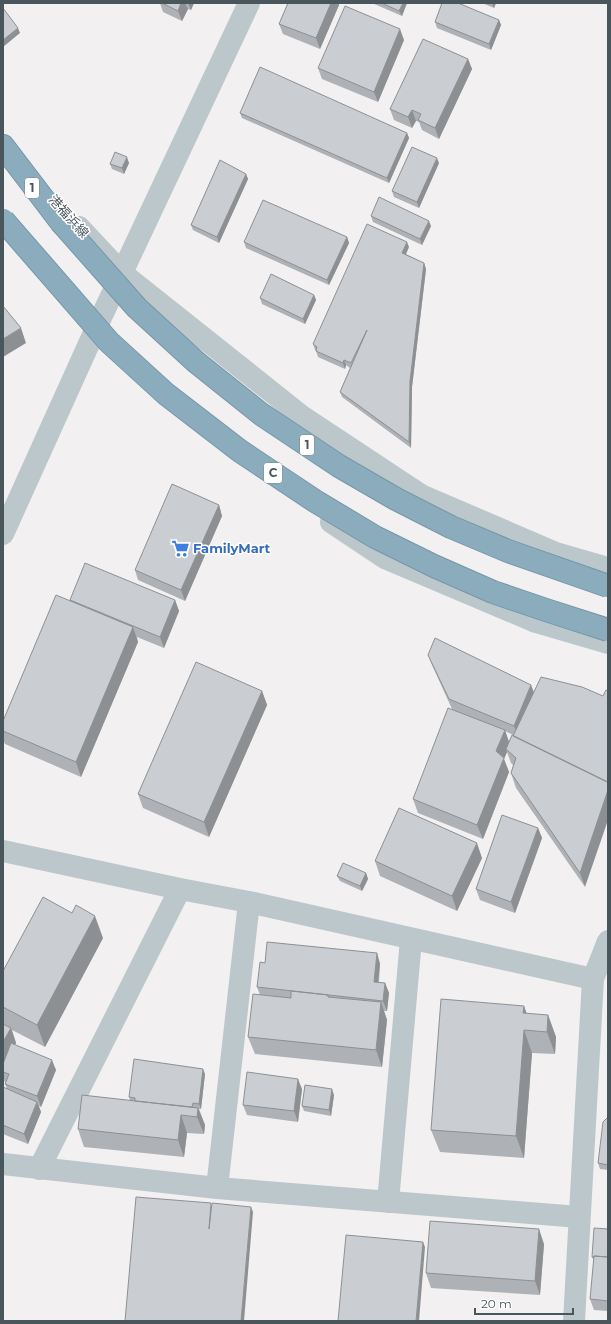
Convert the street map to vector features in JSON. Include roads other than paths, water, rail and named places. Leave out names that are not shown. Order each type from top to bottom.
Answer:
[{"type":"highway","points":[[3,146],[61,222]]},
{"type":"highway","name":"1","points":[[3,154],[137,308],[196,362],[261,414],[332,462],[396,499],[451,527],[508,551],[608,586]]},
{"type":"highway","name":"C","points":[[3,220],[109,342],[166,394],[240,451],[315,501],[376,537],[434,566],[493,592],[608,630]]},
{"type":"street","points":[[3,534],[97,326],[249,3]]},
{"type":"street","name":"港福浜線","points":[[3,137],[22,162],[69,217],[122,273],[303,417],[421,495],[556,553],[608,568]]},
{"type":"street","points":[[3,223],[97,326],[178,403],[260,473],[385,558],[536,622],[608,643]]},
{"type":"street","points":[[3,851],[180,889],[249,902],[593,979]]},
{"type":"street","points":[[39,1169],[180,889]]},
{"type":"street","points":[[217,1188],[249,902]]},
{"type":"street","points":[[388,1202],[411,939]]},
{"type":"street","points":[[574,1321],[593,979],[608,941]]},
{"type":"street","points":[[3,1164],[217,1188],[579,1217]]},
{"type":"place","name":"FamilyMart","points":[[180,548]]}]
